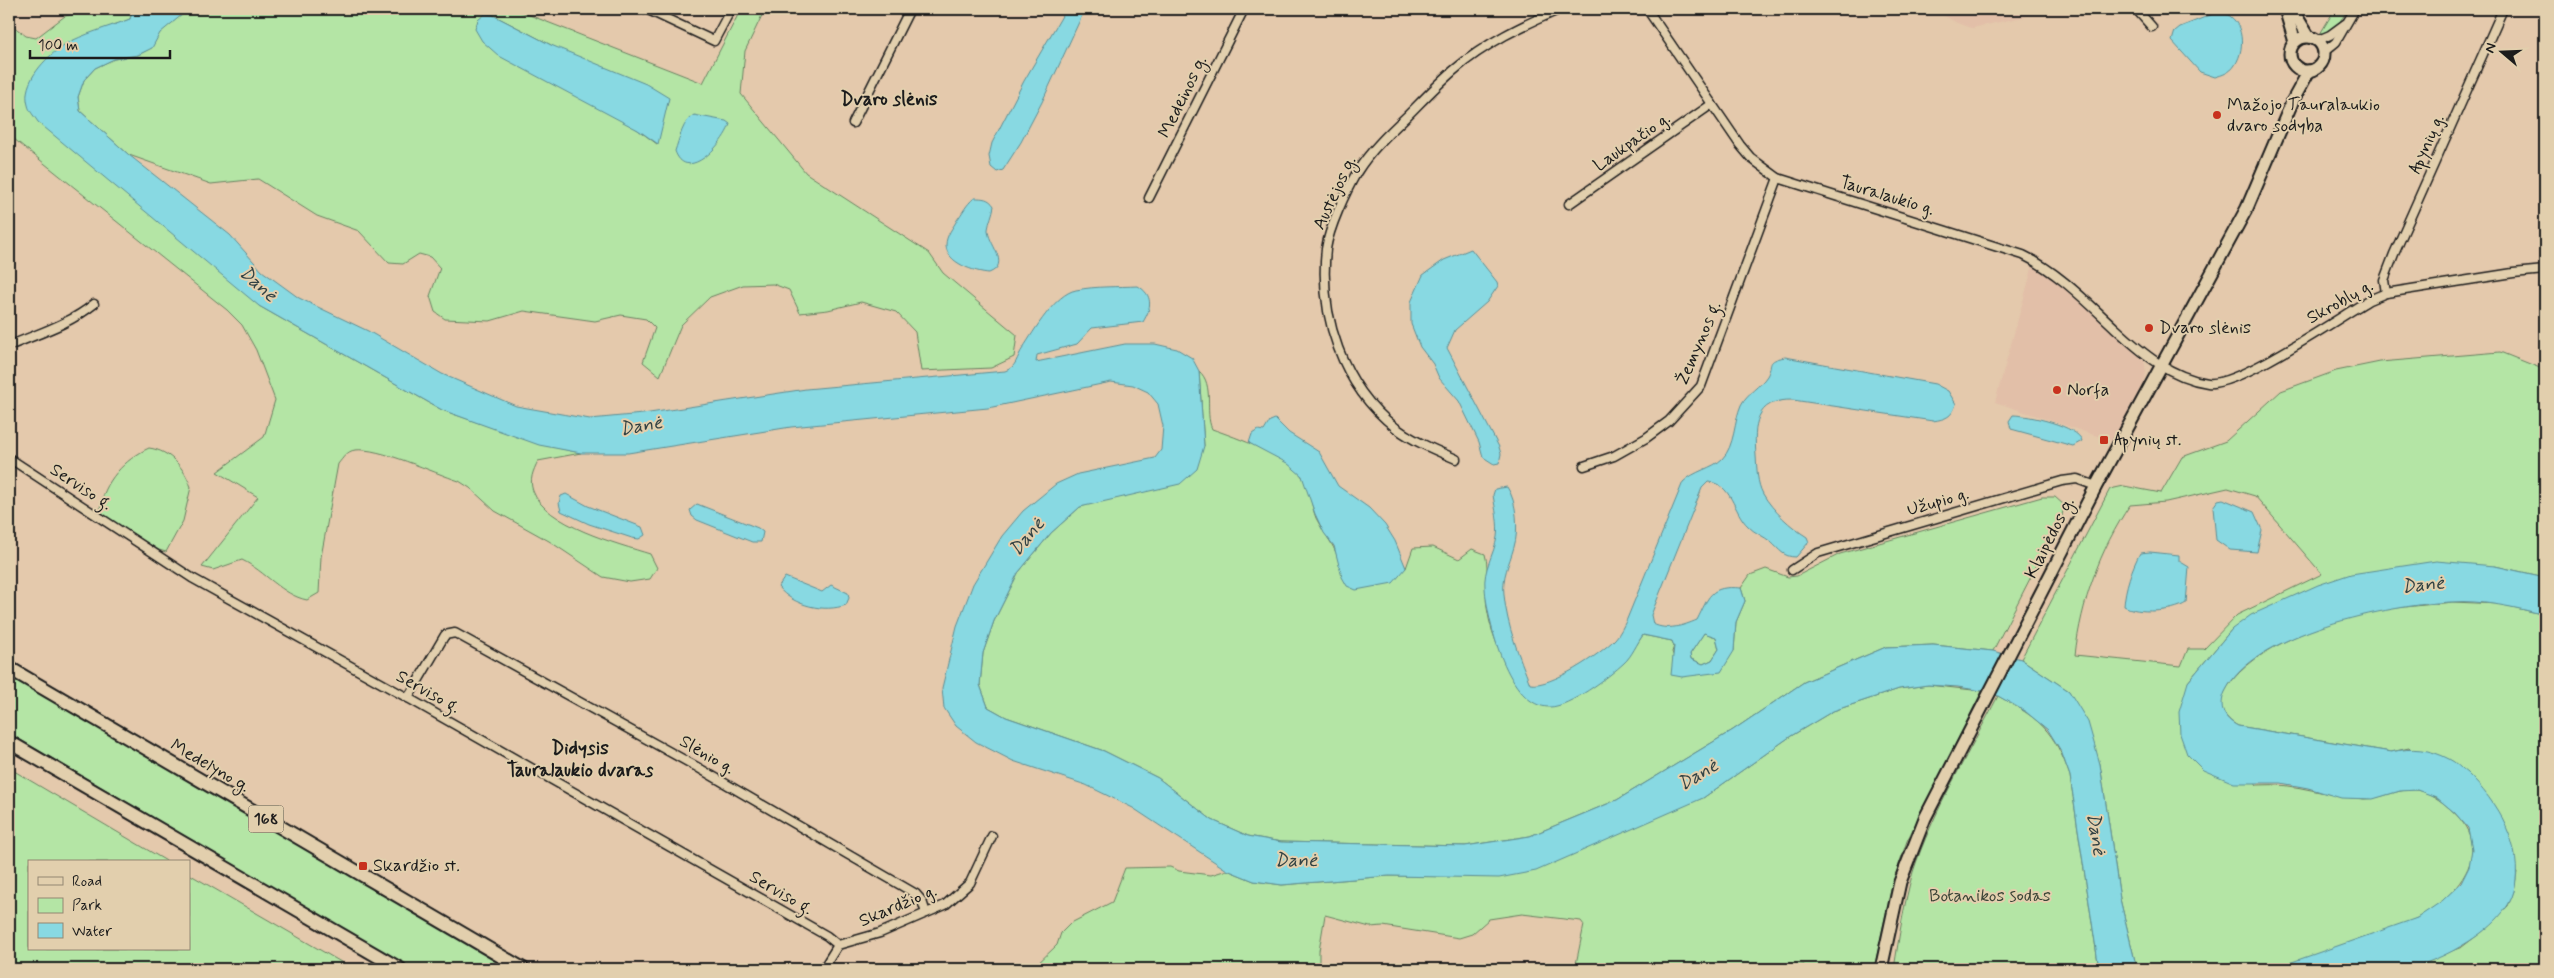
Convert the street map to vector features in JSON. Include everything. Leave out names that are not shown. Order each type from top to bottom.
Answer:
[{"type":"main road","points":[[2285,9],[2295,42],[2290,51],[2294,65],[2293,100]]},
{"type":"main road","points":[[2292,9],[2324,52],[2319,66],[2309,71],[2304,71],[2294,65]]},
{"type":"main road","points":[[2295,42],[2313,38]]},
{"type":"main road","points":[[2293,100],[2309,71]]},
{"type":"main road","name":"Klaipėdos g.","points":[[1881,969],[1899,890],[1911,850],[1939,787],[2096,486],[2247,208],[2280,135],[2293,100]]},
{"type":"main road","name":"Medelyno g.","points":[[9,668],[523,969]]},
{"type":"main road","points":[[9,742],[400,969]]},
{"type":"street","points":[[646,9],[714,41],[731,9]]},
{"type":"street","points":[[853,123],[910,9]]},
{"type":"street","name":"Medeinos g.","points":[[1149,198],[1244,9]]},
{"type":"street","name":"Austėjos g.","points":[[1456,459],[1414,440],[1395,426],[1357,387],[1341,357],[1330,326],[1326,294],[1326,248],[1357,173],[1372,151],[1454,70],[1506,34],[1561,9]]},
{"type":"street","name":"Tauralaukio g.","points":[[1647,9],[1751,158],[1778,178],[2004,248],[2031,259],[2052,271],[2144,355],[2162,365]]},
{"type":"street","points":[[2136,9],[2152,27]]},
{"type":"street","points":[[2324,52],[2336,42],[2355,9]]},
{"type":"street","name":"Apynių g.","points":[[2386,293],[2384,280],[2394,254],[2503,9]]},
{"type":"street","points":[[2313,38],[2330,35],[2346,23]]},
{"type":"street","name":"Laukpačio g.","points":[[1569,204],[1712,104]]},
{"type":"street","name":"Žemynos g.","points":[[1584,466],[1614,456],[1646,438],[1669,420],[1701,386],[1778,178]]},
{"type":"street","name":"Skroblų g.","points":[[2162,365],[2190,378],[2209,383],[2231,379],[2244,375],[2369,300],[2386,293],[2545,270]]},
{"type":"street","points":[[9,346],[63,325],[78,317],[94,304]]},
{"type":"street","name":"Serviso g.","points":[[9,458],[192,578],[408,698],[827,936],[838,945]]},
{"type":"street","name":"Užupio g.","points":[[1792,570],[1818,553],[2062,481],[2077,479],[2096,486]]},
{"type":"street","name":"Slėnio g.","points":[[408,698],[445,635],[455,633],[697,767],[916,894],[922,901],[926,913]]},
{"type":"street","name":"Skardžio g.","points":[[838,945],[880,932],[945,905],[970,883],[992,836]]},
{"type":"street","points":[[823,969],[838,945]]},
{"type":"shaded area","points":[[1933,9],[2060,9],[1972,28],[1957,23]]},
{"type":"shaded area","points":[[2033,265],[2049,275],[2144,361],[2146,372],[2143,383],[2112,441],[1995,402]]},
{"type":"green space","points":[[93,9],[133,9],[130,19],[64,45],[32,78],[259,306],[442,410],[539,444],[581,453],[538,461],[533,472],[533,491],[540,503],[552,514],[567,523],[602,539],[650,554],[657,568],[650,579],[630,582],[603,577],[549,541],[495,511],[470,488],[459,481],[392,456],[365,450],[350,452],[338,464],[321,557],[319,593],[307,600],[298,597],[242,560],[213,570],[202,567],[258,497],[217,472],[264,437],[275,400],[256,350],[242,325],[227,310],[9,135],[9,23],[26,36],[36,38],[65,16]]},
{"type":"green space","points":[[189,9],[514,9],[703,83],[741,9],[765,9],[745,51],[741,94],[806,173],[929,253],[943,273],[1017,335],[1014,357],[991,368],[921,371],[915,332],[896,312],[861,302],[828,310],[800,313],[789,290],[773,284],[743,285],[710,297],[681,325],[660,376],[643,362],[655,328],[646,319],[621,315],[595,321],[524,311],[490,321],[445,319],[435,312],[430,296],[440,268],[430,257],[419,254],[403,264],[389,263],[359,231],[317,216],[258,179],[211,184],[129,155],[80,111],[78,97],[84,80],[95,68],[114,59],[138,55],[151,48],[159,33]],"holes":[[[493,15],[551,45],[657,144]]]},
{"type":"green space","points":[[2335,9],[2347,9],[2336,25],[2329,31],[2320,34]]},
{"type":"green space","points":[[2500,352],[2545,370],[2545,577],[2495,566],[2232,629],[2188,682],[2257,785],[2286,786],[2364,799],[2409,790],[2425,793],[2446,805],[2463,823],[2470,839],[2472,854],[2468,868],[2460,883],[2448,895],[2419,917],[2292,964],[2263,970],[2140,969],[2135,961],[2120,899],[2100,764],[2069,691],[2021,659],[2110,489],[2124,486],[2161,493],[2182,457],[2226,441],[2281,391],[2336,371],[2380,362]],"holes":[[[2228,488],[2255,496],[2322,574],[2237,615],[2204,649],[2188,649],[2181,666],[2075,655],[2087,596],[2101,558],[2130,505],[2166,502]]]},
{"type":"green space","points":[[1199,371],[1207,384],[1212,429],[1275,455],[1297,470],[1303,478],[1309,493],[1316,518],[1338,558],[1406,568],[1413,548],[1433,547],[1459,559],[1472,549],[1485,554],[1487,567],[1486,601],[1489,620],[1500,652],[1522,693],[1625,662],[1643,635],[1672,641],[1674,646],[1672,652],[1682,677],[1734,651],[1736,622],[1745,601],[1741,588],[1750,575],[1766,569],[1788,577],[1797,576],[1840,554],[2042,497],[2055,497],[2064,505],[2062,516],[1993,651],[1933,645],[1886,647],[1804,682],[1733,730],[1617,800],[1530,836],[1465,846],[1281,842],[1248,836],[1212,820],[1158,778],[1104,751],[1006,717],[988,707],[980,685],[983,653],[994,621],[1018,573],[1051,533],[1080,507],[1108,499],[1204,446]]},
{"type":"green space","points":[[149,448],[164,453],[176,462],[185,473],[191,487],[183,521],[166,552],[159,550],[106,517],[100,510],[110,481],[132,458]]},
{"type":"green space","points":[[2452,602],[2501,604],[2545,615],[2545,969],[2405,969],[2462,947],[2483,931],[2508,906],[2514,891],[2517,872],[2409,748],[2391,752],[2238,726],[2227,717],[2222,709],[2221,700],[2233,679],[2247,665],[2283,642],[2303,633],[2361,614],[2395,608]]},
{"type":"green space","points":[[1704,633],[1716,637],[1719,649],[1712,660],[1703,664],[1691,659],[1690,654]]},
{"type":"green space","points":[[9,676],[512,969],[412,969],[9,733]]},
{"type":"green space","points":[[1928,685],[1982,691],[1907,841],[1892,885],[1874,969],[1806,969],[1804,965],[1779,969],[1575,969],[1584,925],[1581,921],[1522,914],[1489,919],[1472,934],[1459,938],[1383,926],[1370,927],[1325,915],[1319,951],[1319,969],[1032,969],[1057,945],[1061,933],[1071,923],[1112,902],[1125,868],[1170,867],[1179,871],[1211,875],[1227,870],[1254,881],[1282,885],[1389,876],[1437,876],[1703,798],[1791,736],[1833,711],[1899,689]]},
{"type":"green space","name":"Botanikos sodas","points":[[1998,696],[2025,712],[2044,727],[2058,747],[2070,776],[2099,969],[1894,969],[1907,896],[1921,850],[1952,782]]},
{"type":"green space","points":[[9,768],[165,860],[28,860],[28,950],[190,950],[190,875],[353,969],[9,969]]},
{"type":"water","name":"Danė","points":[[133,9],[189,9],[160,33],[152,48],[138,55],[114,59],[95,68],[84,80],[78,97],[80,111],[129,155],[230,235],[262,271],[299,298],[368,331],[442,374],[516,406],[590,419],[643,414],[806,389],[1005,371],[1014,365],[1039,323],[1060,298],[1076,290],[1138,286],[1149,297],[1150,302],[1143,322],[1092,328],[1077,344],[1037,355],[1036,362],[1125,344],[1155,344],[1177,349],[1192,358],[1199,371],[1204,446],[1197,469],[1180,484],[1080,507],[1051,533],[1018,573],[994,621],[983,653],[980,685],[988,707],[1006,717],[1104,751],[1158,778],[1212,820],[1248,836],[1281,842],[1465,846],[1530,836],[1617,800],[1733,730],[1804,682],[1886,647],[1933,645],[1993,651],[2021,659],[2069,691],[2088,722],[2100,764],[2120,899],[2135,961],[2140,969],[2099,969],[2070,776],[2061,751],[2048,730],[2026,712],[1998,696],[1958,687],[1928,685],[1899,689],[1833,711],[1791,736],[1703,798],[1536,871],[1499,878],[1389,876],[1282,885],[1254,881],[1227,870],[1133,808],[1086,785],[1013,761],[976,742],[956,726],[944,708],[942,688],[957,626],[973,584],[1002,536],[1023,511],[1056,484],[1078,474],[1155,458],[1161,450],[1163,426],[1158,404],[1148,392],[1133,385],[1111,382],[988,408],[791,427],[628,453],[581,453],[539,445],[442,410],[259,306],[38,122],[28,105],[27,96],[32,79],[43,63],[57,50],[71,41],[130,19]]},
{"type":"water","points":[[1066,9],[1085,9],[1042,102],[1021,142],[1003,170],[997,172],[991,167],[989,156],[992,143],[1024,81]]},
{"type":"water","points":[[2218,12],[2226,14],[2238,25],[2241,49],[2239,58],[2233,68],[2215,77],[2200,72],[2172,41],[2175,31],[2180,27]]},
{"type":"water","points":[[485,14],[493,15],[551,45],[646,84],[669,98],[658,144],[638,130],[499,56],[482,41],[475,29],[478,20]]},
{"type":"water","points":[[694,115],[726,121],[730,124],[727,132],[714,149],[705,157],[688,164],[681,160],[675,151],[684,126]]},
{"type":"water","points":[[974,198],[986,199],[994,206],[988,229],[999,259],[996,269],[989,273],[976,271],[956,262],[947,251],[947,238],[957,220]]},
{"type":"water","points":[[1471,249],[1497,282],[1498,286],[1487,302],[1455,330],[1447,348],[1499,447],[1501,454],[1499,463],[1494,464],[1483,457],[1479,442],[1459,401],[1439,378],[1433,364],[1420,347],[1411,324],[1411,302],[1423,275],[1444,260]]},
{"type":"water","points":[[1785,357],[1935,384],[1948,391],[1956,404],[1953,412],[1948,417],[1933,421],[1793,400],[1770,404],[1759,416],[1755,434],[1757,471],[1760,485],[1763,494],[1777,512],[1807,537],[1809,542],[1796,557],[1785,554],[1748,526],[1722,487],[1708,482],[1702,488],[1651,615],[1653,624],[1658,626],[1675,627],[1686,624],[1697,620],[1708,599],[1716,591],[1722,588],[1741,588],[1745,601],[1736,622],[1734,651],[1721,672],[1682,677],[1671,675],[1674,646],[1672,641],[1643,635],[1627,660],[1609,676],[1578,697],[1558,706],[1550,707],[1535,703],[1522,693],[1502,660],[1490,620],[1485,581],[1487,568],[1496,544],[1497,532],[1493,495],[1495,489],[1507,487],[1513,500],[1517,525],[1516,540],[1504,582],[1508,618],[1530,684],[1539,684],[1575,669],[1599,653],[1619,635],[1683,482],[1722,459],[1732,440],[1741,405],[1767,376],[1772,362]],"holes":[[[1704,633],[1716,637],[1719,649],[1712,660],[1703,664],[1691,659],[1690,654]]]},
{"type":"water","points":[[2013,415],[2052,422],[2072,431],[2082,441],[2073,446],[2011,429],[2009,421]]},
{"type":"water","points":[[1275,419],[1289,433],[1319,452],[1338,486],[1369,508],[1385,525],[1395,541],[1406,568],[1393,583],[1356,590],[1347,586],[1342,577],[1334,546],[1324,533],[1315,514],[1302,476],[1287,463],[1249,443],[1252,434],[1258,430],[1264,431],[1270,421]]},
{"type":"water","points":[[566,494],[588,506],[642,527],[645,535],[639,539],[632,538],[589,524],[561,511],[559,503],[561,496]]},
{"type":"water","points":[[2223,499],[2254,512],[2262,530],[2257,552],[2230,550],[2216,540],[2213,507],[2218,500]]},
{"type":"water","points":[[697,504],[758,528],[763,532],[761,542],[752,542],[697,520],[692,516],[690,510]]},
{"type":"water","points":[[2150,552],[2179,555],[2179,561],[2189,567],[2186,603],[2173,608],[2155,611],[2130,609],[2124,606],[2127,585],[2137,559],[2140,553]]},
{"type":"water","name":"Danė","points":[[2436,561],[2495,566],[2545,577],[2545,615],[2487,603],[2451,602],[2425,604],[2360,616],[2293,638],[2264,653],[2240,671],[2225,692],[2222,708],[2229,720],[2238,726],[2391,752],[2421,750],[2452,760],[2489,797],[2506,826],[2516,858],[2514,891],[2508,905],[2485,930],[2452,951],[2419,965],[2396,970],[2272,969],[2417,918],[2442,901],[2461,883],[2469,867],[2472,849],[2468,828],[2455,813],[2436,797],[2417,790],[2400,791],[2373,799],[2341,798],[2308,788],[2281,783],[2234,783],[2203,770],[2187,754],[2180,734],[2179,712],[2188,682],[2232,629],[2251,615],[2318,585],[2351,574]]},
{"type":"water","points":[[785,577],[822,592],[831,585],[848,593],[849,598],[846,605],[838,607],[819,608],[810,606],[784,594],[778,587]]},
{"type":"place","name":"Mažojo Tauralaukio dvaro sodyba","points":[[2217,115]]},
{"type":"place","name":"Dvaro slėnis","points":[[2149,328]]},
{"type":"place","name":"Norfa","points":[[2057,390]]},
{"type":"place","name":"Apynių st.","points":[[2104,440]]},
{"type":"place","name":"Skardžio st.","points":[[363,866]]},
{"type":"district","name":"Dvaro slėnis","points":[[889,99]]},
{"type":"district","name":"Didysis Tauralaukio dvaras","points":[[580,759]]}]
